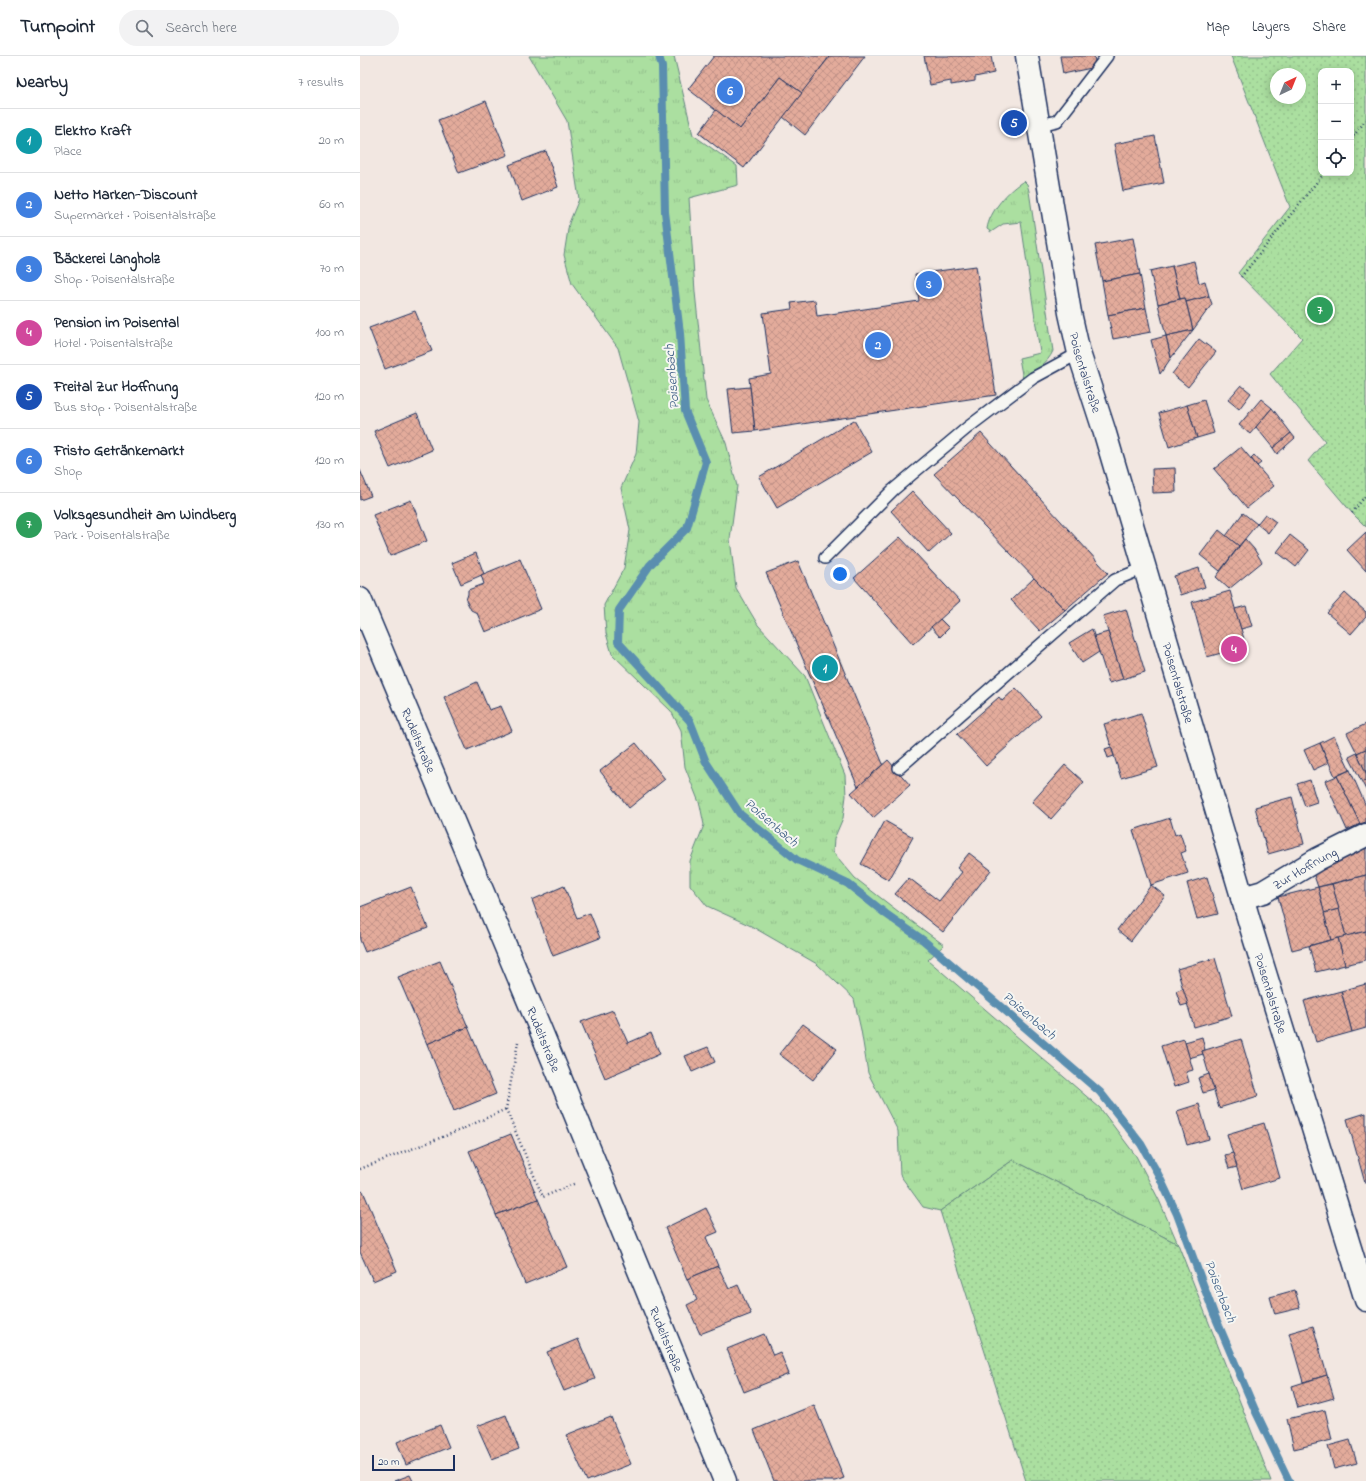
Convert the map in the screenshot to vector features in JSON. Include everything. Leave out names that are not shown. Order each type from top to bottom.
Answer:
[{"type":"main road","name":"Poisentalstraße","points":[[1027,56],[1040,126],[1070,313],[1080,353],[1242,898],[1366,1300]]},
{"type":"main road","name":"Rudeltstraße","points":[[360,599],[539,1026],[725,1481]]},
{"type":"main road","name":"Zur Hoffnung","points":[[1242,898],[1263,892],[1318,859],[1366,835]]},
{"type":"lane","points":[[1040,126],[1057,121],[1107,56]]},
{"type":"lane","points":[[825,558],[893,490],[967,428],[1033,378],[1080,353]]},
{"type":"lane","points":[[899,768],[1115,580],[1144,568]]},
{"type":"path","points":[[1354,135],[1366,120]]},
{"type":"path","points":[[1241,277],[1322,176]]},
{"type":"path","points":[[1352,513],[1366,495]]},
{"type":"path","points":[[1364,780],[1366,784]]},
{"type":"path","points":[[539,1026],[517,1043],[506,1109],[543,1197],[560,1190]]},
{"type":"path","points":[[360,1170],[458,1131],[506,1109]]},
{"type":"green space","points":[[529,56],[674,56],[693,135],[737,166],[738,185],[689,198],[695,292],[706,400],[726,443],[737,486],[730,539],[736,588],[758,625],[805,676],[845,775],[846,796],[843,818],[834,839],[833,852],[855,878],[944,945],[928,960],[1100,1108],[1136,1156],[1159,1200],[1178,1244],[1013,1160],[940,1211],[923,1207],[900,1175],[898,1131],[868,1073],[854,999],[817,964],[751,926],[707,906],[690,885],[690,861],[704,825],[700,805],[685,767],[681,730],[671,711],[612,654],[606,633],[604,605],[624,568],[630,530],[621,488],[636,454],[639,422],[618,348],[572,284],[564,255],[569,223],[579,199],[567,121]]},
{"type":"green space","points":[[1231,56],[1366,56],[1366,527],[1352,513],[1308,461],[1325,441],[1270,374],[1302,338],[1238,273],[1290,207]]},
{"type":"green space","points":[[1024,181],[1027,184],[1029,191],[1053,351],[1044,363],[1023,380],[1019,358],[1040,353],[1021,222],[1003,224],[991,232],[987,229],[992,215],[1006,195]]},
{"type":"green space","points":[[1013,1160],[1178,1244],[1271,1481],[1026,1481],[940,1211]]},
{"type":"building","points":[[714,56],[829,57],[802,93],[780,77],[740,129],[688,89]]},
{"type":"building","points":[[830,56],[865,56],[805,135],[783,117]]},
{"type":"building","points":[[924,56],[991,56],[994,73],[975,77],[975,81],[951,85],[951,81],[930,85]]},
{"type":"building","points":[[1060,56],[1094,56],[1096,67],[1063,74]]},
{"type":"building","points":[[780,77],[802,93],[744,168],[699,133],[716,110],[740,129]]},
{"type":"building","points":[[486,101],[508,155],[459,173],[438,120]]},
{"type":"building","points":[[1155,136],[1164,183],[1123,191],[1114,144]]},
{"type":"building","points":[[546,151],[558,187],[522,201],[509,165]]},
{"type":"building","points":[[1133,238],[1140,274],[1102,281],[1095,245]]},
{"type":"building","points":[[1194,261],[1199,283],[1205,281],[1209,296],[1186,302],[1185,298],[1180,299],[1172,266]]},
{"type":"building","points":[[976,266],[996,395],[755,431],[749,378],[771,374],[763,313],[792,309],[791,303],[815,300],[817,316],[919,301],[915,274]]},
{"type":"building","points":[[1172,266],[1180,299],[1158,304],[1150,271]]},
{"type":"building","points":[[1140,274],[1146,308],[1108,315],[1102,281]]},
{"type":"building","points":[[1209,296],[1212,304],[1193,330],[1186,302]]},
{"type":"building","points":[[1185,298],[1193,330],[1166,336],[1158,304]]},
{"type":"building","points":[[1146,308],[1151,332],[1113,339],[1108,315]]},
{"type":"building","points":[[415,311],[432,351],[385,369],[369,328]]},
{"type":"building","points":[[1193,330],[1171,358],[1166,336]]},
{"type":"building","points":[[1166,336],[1171,358],[1160,374],[1151,340]]},
{"type":"building","points":[[1199,339],[1216,352],[1188,387],[1172,374]]},
{"type":"building","points":[[1241,385],[1251,393],[1239,409],[1228,400]]},
{"type":"building","points":[[750,387],[755,431],[733,433],[728,389]]},
{"type":"building","points":[[1261,399],[1272,408],[1250,434],[1239,425]]},
{"type":"building","points":[[1204,400],[1214,433],[1197,438],[1187,405]]},
{"type":"building","points":[[1187,405],[1197,438],[1169,447],[1159,413]]},
{"type":"building","points":[[1272,408],[1291,433],[1273,448],[1256,427]]},
{"type":"building","points":[[417,413],[432,450],[390,468],[374,431]]},
{"type":"building","points":[[854,420],[872,452],[777,508],[759,477]]},
{"type":"building","points":[[981,433],[1108,573],[1065,610],[934,474]]},
{"type":"building","points":[[1291,433],[1295,438],[1277,454],[1273,448]]},
{"type":"building","points":[[1241,447],[1274,486],[1247,508],[1214,469]]},
{"type":"building","points":[[1254,455],[1261,463],[1257,466],[1251,458]]},
{"type":"building","points":[[1175,468],[1176,492],[1153,493],[1152,469]]},
{"type":"building","points":[[360,470],[371,496],[360,500]]},
{"type":"building","points":[[912,491],[951,533],[929,553],[891,511]]},
{"type":"building","points":[[411,500],[427,541],[390,556],[373,515]]},
{"type":"building","points":[[1243,513],[1257,524],[1239,546],[1226,536]]},
{"type":"building","points":[[1265,514],[1276,522],[1268,533],[1257,524]]},
{"type":"building","points":[[1219,530],[1239,546],[1220,571],[1200,555]]},
{"type":"building","points":[[1366,532],[1366,571],[1347,550]]},
{"type":"building","points":[[1290,535],[1309,550],[1296,567],[1277,552]]},
{"type":"building","points":[[900,537],[960,601],[913,644],[854,578]]},
{"type":"building","points":[[1245,539],[1254,549],[1262,562],[1229,589],[1216,577]]},
{"type":"building","points":[[476,553],[484,574],[461,584],[452,563]]},
{"type":"building","points":[[520,559],[541,609],[485,632],[477,613],[471,610],[466,600],[468,590],[484,584],[481,575]]},
{"type":"building","points":[[798,561],[883,764],[858,787],[766,573]]},
{"type":"building","points":[[1199,568],[1205,587],[1180,595],[1174,576]]},
{"type":"building","points":[[1034,578],[1065,610],[1040,631],[1011,600]]},
{"type":"building","points":[[1230,591],[1246,646],[1207,657],[1192,602]]},
{"type":"building","points":[[1345,593],[1366,612],[1366,617],[1351,634],[1327,613]]},
{"type":"building","points":[[1246,606],[1252,626],[1241,629],[1235,609]]},
{"type":"building","points":[[1126,609],[1145,672],[1123,679],[1103,616]]},
{"type":"building","points":[[940,619],[949,628],[940,637],[931,627]]},
{"type":"building","points":[[1092,629],[1099,652],[1082,663],[1069,643]]},
{"type":"building","points":[[1108,632],[1123,679],[1109,683],[1094,636]]},
{"type":"building","points":[[477,682],[489,710],[501,706],[512,731],[467,750],[444,697]]},
{"type":"building","points":[[1016,688],[1041,716],[986,766],[957,734],[999,697],[1002,701]]},
{"type":"building","points":[[1141,713],[1158,767],[1121,778],[1104,724]]},
{"type":"building","points":[[1366,724],[1366,749],[1357,753],[1347,733]]},
{"type":"building","points":[[1334,736],[1350,770],[1335,776],[1320,743]]},
{"type":"building","points":[[636,743],[665,779],[629,808],[600,771]]},
{"type":"building","points":[[1320,743],[1328,763],[1313,770],[1304,750]]},
{"type":"building","points":[[1111,747],[1114,756],[1108,758],[1105,749]]},
{"type":"building","points":[[1366,749],[1366,773],[1357,753]]},
{"type":"building","points":[[1357,753],[1366,773],[1366,790],[1349,757]]},
{"type":"building","points":[[888,760],[910,785],[873,818],[851,793]]},
{"type":"building","points":[[1065,765],[1084,782],[1051,819],[1032,802]]},
{"type":"building","points":[[1350,770],[1366,806],[1366,822],[1360,824],[1337,776]]},
{"type":"building","points":[[1337,776],[1360,824],[1347,830],[1325,781]]},
{"type":"building","points":[[1310,780],[1317,802],[1305,806],[1297,784]]},
{"type":"building","points":[[1292,797],[1304,844],[1268,854],[1255,807]]},
{"type":"building","points":[[1170,818],[1175,835],[1180,833],[1186,851],[1181,853],[1188,873],[1151,885],[1133,830]]},
{"type":"building","points":[[885,821],[913,837],[889,880],[861,864]]},
{"type":"building","points":[[1366,847],[1366,875],[1318,887],[1312,870]]},
{"type":"building","points":[[969,853],[991,870],[943,932],[895,894],[909,878],[939,901],[962,872],[957,868]]},
{"type":"building","points":[[1366,875],[1366,931],[1346,937],[1332,884]]},
{"type":"building","points":[[1207,877],[1218,914],[1197,919],[1187,883]]},
{"type":"building","points":[[1332,884],[1339,909],[1324,913],[1318,887]]},
{"type":"building","points":[[1151,885],[1165,896],[1131,941],[1117,930]]},
{"type":"building","points":[[564,886],[577,918],[590,913],[600,938],[553,956],[532,900]]},
{"type":"building","points":[[411,887],[428,928],[365,952],[360,940],[360,907]]},
{"type":"building","points":[[1318,887],[1331,940],[1292,950],[1278,897]]},
{"type":"building","points":[[1339,909],[1346,937],[1331,940],[1324,913]]},
{"type":"building","points":[[1366,931],[1366,960],[1345,965],[1338,938]]},
{"type":"building","points":[[1338,938],[1345,965],[1316,972],[1309,946]]},
{"type":"building","points":[[1215,958],[1232,1016],[1194,1027],[1177,969]]},
{"type":"building","points":[[440,961],[468,1027],[427,1044],[398,977]]},
{"type":"building","points":[[1366,984],[1366,1028],[1352,1032],[1341,991]]},
{"type":"building","points":[[1183,988],[1188,1004],[1181,1006],[1176,991]]},
{"type":"building","points":[[1341,991],[1352,1032],[1316,1042],[1304,1001]]},
{"type":"building","points":[[613,1010],[628,1043],[651,1033],[660,1054],[605,1078],[581,1022]]},
{"type":"building","points":[[803,1024],[837,1049],[813,1080],[779,1054]]},
{"type":"building","points":[[468,1027],[496,1094],[454,1111],[427,1044]]},
{"type":"building","points":[[1202,1037],[1205,1050],[1202,1051],[1203,1054],[1189,1058],[1185,1042]]},
{"type":"building","points":[[1184,1039],[1193,1070],[1186,1072],[1189,1082],[1174,1087],[1161,1046]]},
{"type":"building","points":[[1241,1039],[1258,1096],[1219,1108],[1202,1051]]},
{"type":"building","points":[[708,1047],[715,1062],[692,1072],[685,1056]]},
{"type":"building","points":[[1209,1074],[1214,1090],[1203,1093],[1198,1078]]},
{"type":"building","points":[[1199,1104],[1209,1139],[1187,1145],[1177,1111]]},
{"type":"building","points":[[1366,1113],[1366,1183],[1365,1183],[1347,1119]]},
{"type":"building","points":[[1264,1123],[1280,1178],[1243,1189],[1227,1134]]},
{"type":"building","points":[[511,1134],[538,1199],[496,1215],[469,1151]]},
{"type":"building","points":[[1233,1153],[1237,1167],[1229,1169],[1225,1155]]},
{"type":"building","points":[[363,1191],[397,1271],[373,1281],[360,1252],[360,1193]]},
{"type":"building","points":[[538,1199],[567,1267],[525,1284],[496,1215]]},
{"type":"building","points":[[706,1208],[718,1232],[706,1237],[718,1266],[687,1279],[665,1228]]},
{"type":"building","points":[[718,1266],[729,1289],[738,1285],[751,1314],[700,1334],[687,1305],[697,1300],[687,1279]]},
{"type":"building","points":[[1295,1290],[1300,1308],[1275,1314],[1270,1297]]},
{"type":"building","points":[[1313,1326],[1327,1375],[1303,1382],[1289,1333]]},
{"type":"building","points":[[764,1334],[773,1355],[780,1352],[789,1374],[744,1392],[727,1349]]},
{"type":"building","points":[[578,1339],[595,1379],[564,1391],[547,1352]]},
{"type":"building","points":[[1327,1375],[1334,1398],[1298,1408],[1292,1386]]},
{"type":"building","points":[[814,1405],[844,1478],[836,1481],[774,1481],[754,1430]]},
{"type":"building","points":[[1325,1410],[1332,1440],[1294,1449],[1287,1419]]},
{"type":"building","points":[[506,1415],[519,1449],[492,1459],[477,1426]]},
{"type":"building","points":[[611,1417],[631,1464],[587,1481],[566,1435]]},
{"type":"building","points":[[440,1425],[449,1447],[406,1465],[397,1442]]},
{"type":"building","points":[[1350,1440],[1357,1463],[1334,1469],[1328,1446]]},
{"type":"building","points":[[410,1475],[413,1481],[394,1481]]},
{"type":"waterway","name":"Poisenbach","points":[[659,56],[662,67],[665,212],[680,333],[685,411],[706,462],[687,528],[650,565],[619,610],[618,642],[690,721],[706,762],[740,814],[797,860],[848,884],[886,914],[923,940],[1100,1092],[1141,1144],[1158,1174],[1177,1214],[1214,1314],[1255,1410],[1289,1481]]},
{"type":"place","name":"Fristo Getränkemarkt","points":[[730,91]]},
{"type":"place","name":"Freital Zur Hoffnung","points":[[1014,123]]},
{"type":"place","name":"Bäckerei Langholz","points":[[929,284]]},
{"type":"place","name":"Volksgesundheit am Windberg","points":[[1320,310]]},
{"type":"place","name":"Netto Marken-Discount","points":[[878,345]]},
{"type":"place","name":"Pension im Poisental","points":[[1234,649]]},
{"type":"place","name":"Elektro Kraft","points":[[825,668]]}]
